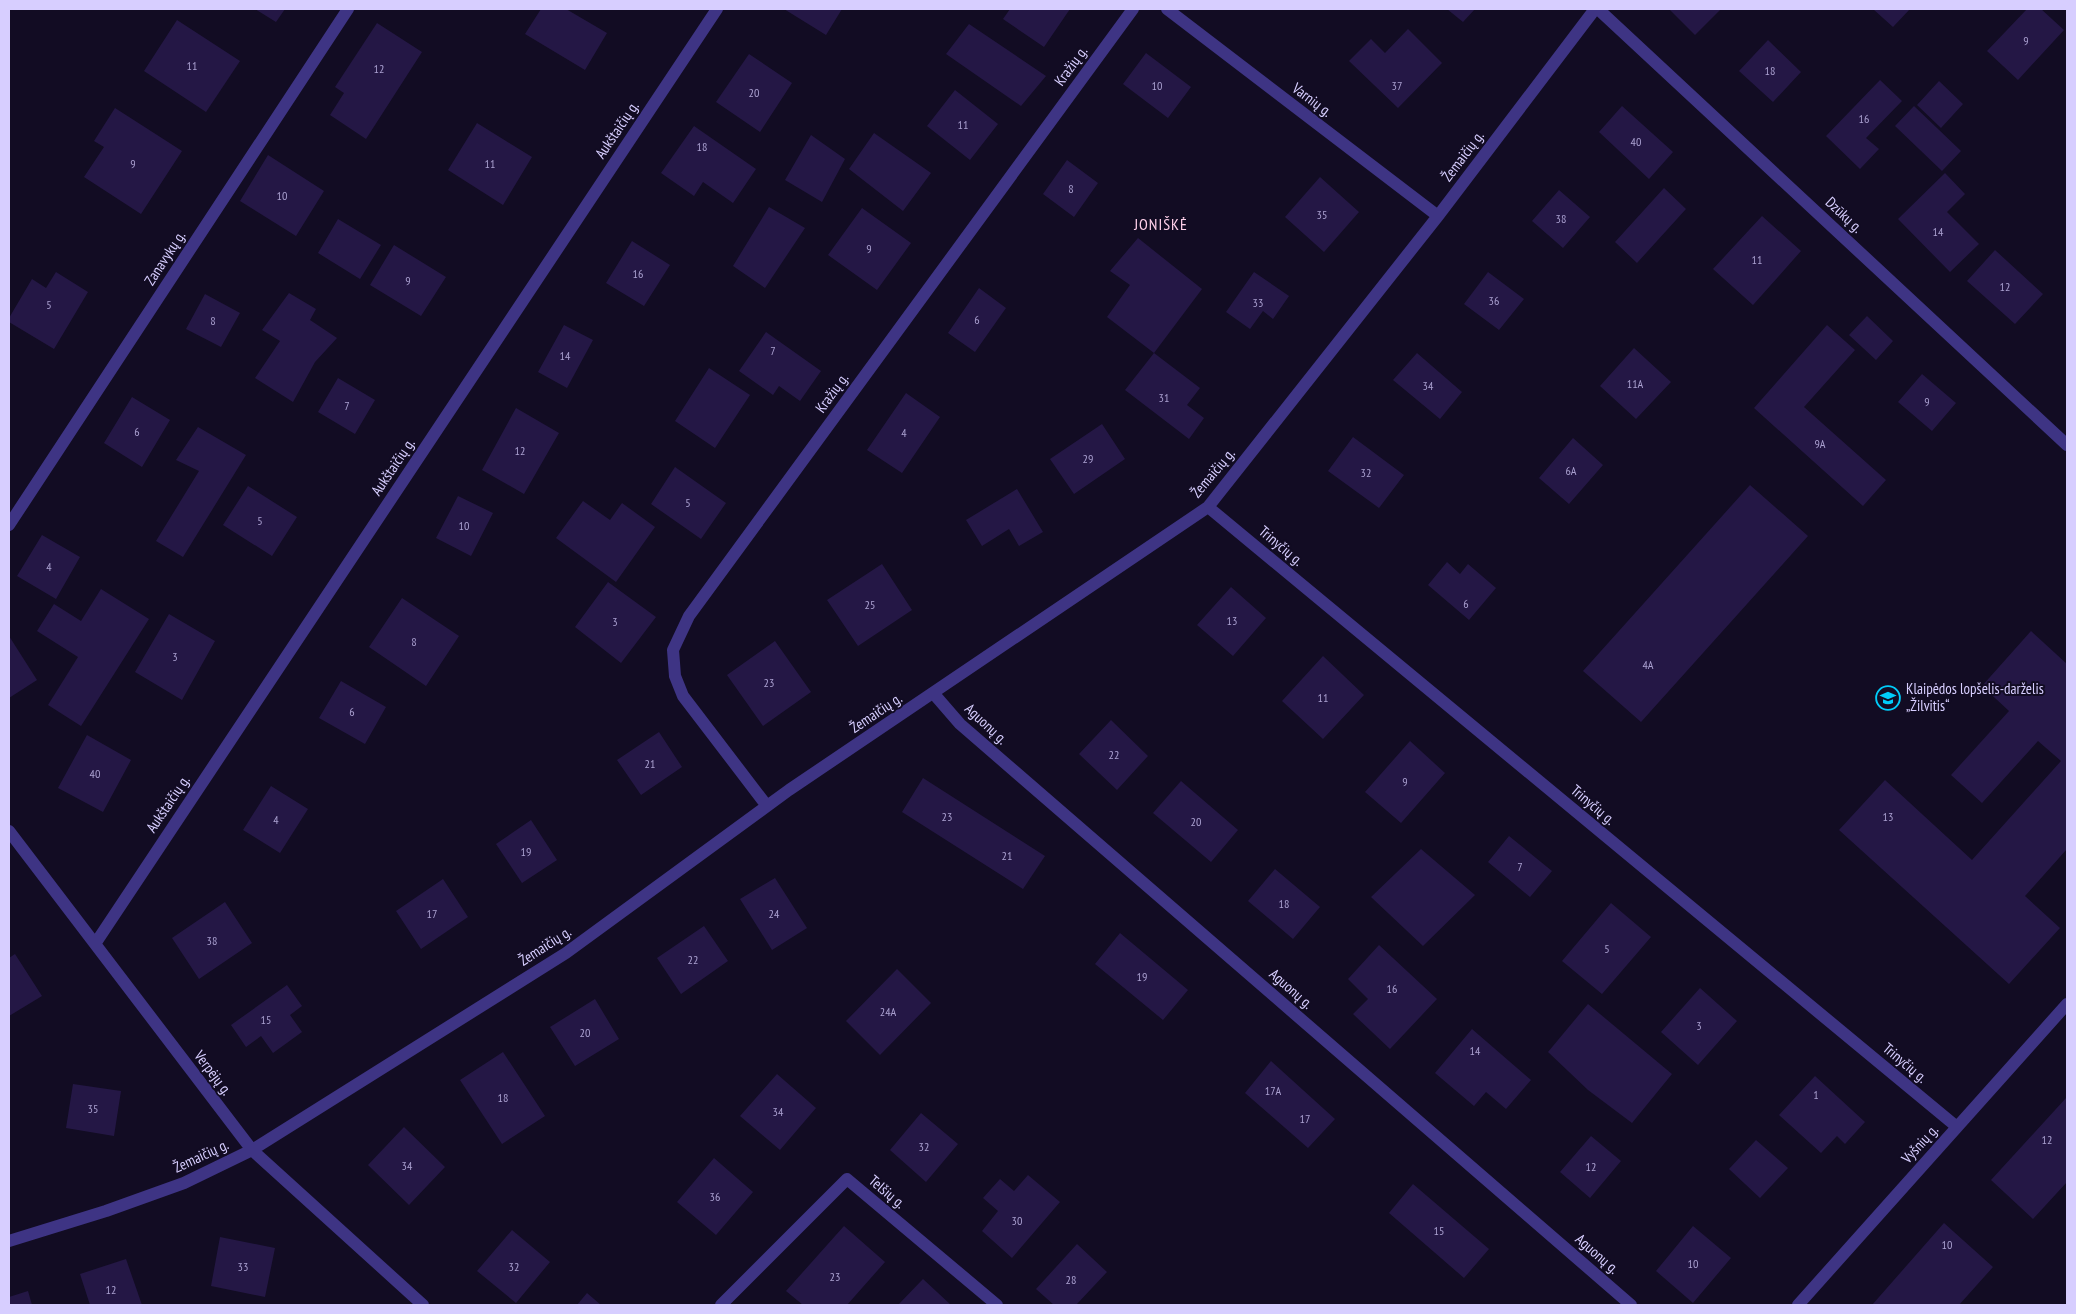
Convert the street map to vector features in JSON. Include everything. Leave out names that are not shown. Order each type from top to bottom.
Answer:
[{"type":"street","name":"Zanavykų g.","points":[[9,524],[348,9]]},
{"type":"street","name":"Aukštaičių g.","points":[[94,944],[717,9]]},
{"type":"street","name":"Kražių g.","points":[[767,806],[683,696],[675,676],[673,650],[689,616],[1133,9]]},
{"type":"street","name":"Varnių g.","points":[[1167,9],[1438,216]]},
{"type":"street","name":"Žemaičių g.","points":[[9,1241],[106,1211],[176,1186],[252,1150],[566,953],[767,806],[1208,507],[1438,216],[1596,9]]},
{"type":"street","name":"Dzūkų g.","points":[[1596,9],[2067,445]]},
{"type":"street","name":"Trinyčių g.","points":[[1208,507],[1957,1127]]},
{"type":"street","name":"Aguonų g.","points":[[934,694],[960,724],[1631,1305]]},
{"type":"street","name":"Verpėjų g.","points":[[9,831],[252,1150],[423,1305]]},
{"type":"street","name":"Vyšnių g.","points":[[1798,1305],[2067,1004]]},
{"type":"street","name":"Telšių g.","points":[[721,1305],[847,1179],[998,1305]]},
{"type":"building","points":[[255,9],[285,9],[276,22]]},
{"type":"building","points":[[541,9],[566,9],[607,33],[585,70],[525,34]]},
{"type":"building","points":[[784,9],[842,9],[826,35]]},
{"type":"building","points":[[1010,9],[1070,9],[1044,47],[1003,19]]},
{"type":"building","points":[[1447,9],[1475,9],[1463,22]]},
{"type":"building","points":[[1669,9],[1721,9],[1695,35]]},
{"type":"building","points":[[1873,9],[1910,9],[1893,27]]},
{"type":"building","points":[[2027,9],[2041,9],[2064,30],[2018,80],[1987,51]]},
{"type":"building","points":[[177,20],[240,61],[206,112],[144,71]]},
{"type":"building","points":[[377,23],[422,52],[366,139],[330,115],[344,93],[335,87]]},
{"type":"building","points":[[969,24],[1046,76],[1021,106],[946,54]]},
{"type":"building","points":[[1408,29],[1442,63],[1398,108],[1349,61],[1371,39],[1385,53]]},
{"type":"building","points":[[1768,40],[1801,72],[1773,102],[1739,71]]},
{"type":"building","points":[[1146,53],[1191,87],[1168,118],[1123,84]]},
{"type":"building","points":[[749,54],[792,83],[760,132],[716,102]]},
{"type":"building","points":[[1880,80],[1902,101],[1866,138],[1879,149],[1860,169],[1826,136]]},
{"type":"building","points":[[1939,81],[1963,104],[1941,128],[1917,105]]},
{"type":"building","points":[[955,90],[998,124],[970,160],[927,126]]},
{"type":"building","points":[[1622,106],[1673,152],[1649,179],[1599,132]]},
{"type":"building","points":[[1914,106],[1961,151],[1942,171],[1895,126]]},
{"type":"building","points":[[115,108],[182,151],[141,214],[84,177],[104,147],[94,141]]},
{"type":"building","points":[[477,123],[532,157],[503,205],[448,170]]},
{"type":"building","points":[[694,126],[756,169],[733,203],[703,182],[694,196],[661,173]]},
{"type":"building","points":[[874,133],[931,173],[903,211],[849,169]]},
{"type":"building","points":[[811,135],[845,159],[822,202],[785,180]]},
{"type":"building","points":[[268,155],[324,191],[296,236],[240,201]]},
{"type":"building","points":[[1067,160],[1098,183],[1074,217],[1043,194]]},
{"type":"building","points":[[1945,173],[1965,194],[1947,212],[1979,244],[1950,272],[1898,219]]},
{"type":"building","points":[[1320,177],[1359,212],[1324,252],[1285,217]]},
{"type":"building","points":[[1664,188],[1686,209],[1637,263],[1615,242]]},
{"type":"building","points":[[1559,190],[1590,217],[1563,248],[1532,221]]},
{"type":"building","points":[[769,207],[805,228],[765,288],[733,266]]},
{"type":"building","points":[[862,208],[911,243],[877,290],[828,255]]},
{"type":"building","points":[[1762,216],[1801,251],[1753,305],[1713,269]]},
{"type":"building","points":[[338,219],[381,245],[360,279],[318,253]]},
{"type":"building","points":[[1138,238],[1202,289],[1154,353],[1107,317],[1130,285],[1110,271]]},
{"type":"building","points":[[632,241],[670,265],[644,306],[606,283]]},
{"type":"building","points":[[394,245],[446,277],[421,316],[370,285]]},
{"type":"building","points":[[1995,250],[2043,294],[2015,324],[1967,281]]},
{"type":"building","points":[[56,272],[88,292],[54,349],[9,322],[9,318],[32,279],[46,288]]},
{"type":"building","points":[[1254,272],[1289,296],[1273,319],[1263,311],[1250,329],[1226,312]]},
{"type":"building","points":[[1488,272],[1524,299],[1499,330],[1464,304]]},
{"type":"building","points":[[979,288],[1006,308],[975,352],[948,333]]},
{"type":"building","points":[[289,293],[316,309],[310,320],[337,338],[315,362],[293,402],[255,378],[280,341],[262,330]]},
{"type":"building","points":[[205,294],[240,313],[221,347],[186,329]]},
{"type":"building","points":[[1867,316],[1893,341],[1876,360],[1849,335]]},
{"type":"building","points":[[564,325],[593,340],[567,388],[538,372]]},
{"type":"building","points":[[1827,325],[1855,350],[1804,407],[1886,480],[1863,506],[1754,408]]},
{"type":"building","points":[[766,332],[821,371],[800,401],[779,386],[773,395],[739,371]]},
{"type":"building","points":[[1634,348],[1671,382],[1636,419],[1600,386]]},
{"type":"building","points":[[1154,353],[1200,388],[1187,405],[1204,418],[1189,439],[1125,390]]},
{"type":"building","points":[[1417,353],[1462,392],[1440,419],[1393,380]]},
{"type":"building","points":[[709,368],[750,395],[715,448],[675,421]]},
{"type":"building","points":[[1922,374],[1956,403],[1932,431],[1898,402]]},
{"type":"building","points":[[338,378],[375,400],[355,434],[318,412]]},
{"type":"building","points":[[906,393],[940,417],[902,473],[867,450]]},
{"type":"building","points":[[132,397],[170,420],[142,467],[104,443]]},
{"type":"building","points":[[516,408],[559,433],[524,494],[482,470]]},
{"type":"building","points":[[1102,424],[1125,459],[1074,494],[1050,459]]},
{"type":"building","points":[[198,427],[246,455],[183,557],[156,541],[199,471],[176,460]]},
{"type":"building","points":[[1353,437],[1404,475],[1379,508],[1328,471]]},
{"type":"building","points":[[1573,438],[1603,465],[1569,504],[1539,478]]},
{"type":"building","points":[[675,467],[726,503],[701,539],[651,504]]},
{"type":"building","points":[[1750,485],[1808,536],[1641,722],[1583,671]]},
{"type":"building","points":[[248,486],[297,517],[272,556],[223,525]]},
{"type":"building","points":[[1017,489],[1043,532],[1019,546],[1009,529],[982,546],[966,520]]},
{"type":"building","points":[[458,496],[493,513],[471,556],[436,538]]},
{"type":"building","points":[[583,501],[610,520],[622,503],[655,527],[616,582],[556,538]]},
{"type":"building","points":[[42,535],[80,557],[56,599],[17,576]]},
{"type":"building","points":[[1447,562],[1460,574],[1468,564],[1496,588],[1469,620],[1428,585]]},
{"type":"building","points":[[882,564],[912,610],[858,646],[827,600]]},
{"type":"building","points":[[608,582],[656,617],[621,663],[575,627]]},
{"type":"building","points":[[1231,587],[1266,618],[1233,656],[1197,625]]},
{"type":"building","points":[[101,589],[149,619],[81,726],[48,705],[78,657],[37,631],[54,604],[81,621]]},
{"type":"building","points":[[402,598],[459,636],[426,686],[369,647]]},
{"type":"building","points":[[169,614],[215,641],[182,700],[135,672]]},
{"type":"building","points":[[2031,631],[2067,664],[2067,849],[2025,896],[2060,928],[2009,984],[1839,830],[1885,780],[1972,860],[2061,761],[2038,741],[1982,803],[1951,775],[2009,711],[1982,686]]},
{"type":"building","points":[[9,636],[37,680],[9,698]]},
{"type":"building","points":[[775,641],[811,692],[763,726],[727,675]]},
{"type":"building","points":[[1323,656],[1364,695],[1323,739],[1282,701]]},
{"type":"building","points":[[341,681],[386,707],[365,744],[319,718]]},
{"type":"building","points":[[1111,720],[1148,756],[1117,790],[1079,754]]},
{"type":"building","points":[[659,732],[682,767],[641,795],[617,760]]},
{"type":"building","points":[[87,735],[131,760],[103,812],[58,788]]},
{"type":"building","points":[[1410,741],[1445,773],[1401,823],[1365,792]]},
{"type":"building","points":[[923,778],[1045,856],[1023,889],[902,812]]},
{"type":"building","points":[[1181,781],[1238,830],[1211,862],[1153,813]]},
{"type":"building","points":[[271,786],[308,809],[280,853],[243,830]]},
{"type":"building","points":[[531,820],[557,860],[522,883],[496,844]]},
{"type":"building","points":[[1509,836],[1552,871],[1530,897],[1488,862]]},
{"type":"building","points":[[1421,849],[1475,895],[1423,946],[1371,897]]},
{"type":"building","points":[[1275,869],[1320,907],[1293,939],[1248,901]]},
{"type":"building","points":[[775,878],[807,928],[772,950],[740,899]]},
{"type":"building","points":[[443,879],[468,917],[421,949],[396,911]]},
{"type":"building","points":[[225,902],[252,943],[199,979],[172,938]]},
{"type":"building","points":[[1611,903],[1651,937],[1602,994],[1562,961]]},
{"type":"building","points":[[704,926],[728,961],[681,994],[657,958]]},
{"type":"building","points":[[1120,933],[1188,990],[1163,1020],[1095,964]]},
{"type":"building","points":[[1379,945],[1437,999],[1390,1049],[1353,1014],[1368,999],[1348,979]]},
{"type":"building","points":[[15,954],[42,996],[9,1016],[9,958]]},
{"type":"building","points":[[897,969],[931,1003],[880,1055],[846,1021]]},
{"type":"building","points":[[287,985],[302,1006],[290,1015],[302,1032],[273,1053],[261,1036],[246,1047],[231,1025]]},
{"type":"building","points":[[1700,988],[1737,1021],[1698,1065],[1661,1032]]},
{"type":"building","points":[[595,999],[619,1039],[575,1066],[550,1027]]},
{"type":"building","points":[[1588,1004],[1672,1074],[1632,1123],[1588,1090],[1548,1052]]},
{"type":"building","points":[[1472,1029],[1531,1080],[1506,1109],[1486,1092],[1474,1106],[1435,1073]]},
{"type":"building","points":[[503,1052],[545,1116],[502,1144],[460,1080]]},
{"type":"building","points":[[1271,1061],[1335,1119],[1308,1148],[1245,1093]]},
{"type":"building","points":[[777,1074],[816,1108],[780,1150],[740,1116]]},
{"type":"building","points":[[1815,1076],[1865,1122],[1845,1144],[1837,1136],[1821,1153],[1779,1115]]},
{"type":"building","points":[[73,1084],[121,1091],[114,1136],[66,1128]]},
{"type":"building","points":[[2066,1098],[2067,1182],[2033,1219],[1991,1180]]},
{"type":"building","points":[[921,1113],[958,1144],[926,1182],[890,1150]]},
{"type":"building","points":[[404,1127],[445,1167],[409,1205],[368,1165]]},
{"type":"building","points":[[1591,1136],[1621,1161],[1590,1198],[1560,1172]]},
{"type":"building","points":[[1756,1140],[1788,1168],[1760,1198],[1729,1169]]},
{"type":"building","points":[[714,1158],[753,1192],[716,1235],[677,1202]]},
{"type":"building","points":[[1028,1175],[1060,1202],[1012,1258],[982,1231],[998,1211],[983,1198],[1000,1179],[1014,1191]]},
{"type":"building","points":[[1413,1184],[1489,1249],[1464,1278],[1389,1213]]},
{"type":"building","points":[[1944,1223],[1993,1267],[1959,1305],[1872,1305]]},
{"type":"building","points":[[844,1226],[885,1262],[847,1305],[803,1305],[786,1291]]},
{"type":"building","points":[[1693,1226],[1731,1258],[1693,1303],[1656,1271]]},
{"type":"building","points":[[512,1230],[550,1262],[516,1303],[477,1271]]},
{"type":"building","points":[[220,1237],[275,1248],[265,1297],[211,1286]]},
{"type":"building","points":[[1077,1244],[1107,1272],[1076,1305],[1054,1305],[1036,1289]]},
{"type":"building","points":[[126,1259],[142,1305],[90,1305],[80,1274]]},
{"type":"building","points":[[923,1279],[951,1305],[898,1305]]},
{"type":"building","points":[[28,1291],[32,1305],[9,1305],[9,1297]]},
{"type":"building","points":[[587,1293],[601,1305],[577,1305]]},
{"type":"place","name":"Klaipėdos lopšelis-darželis „Žilvitis“","points":[[1888,698]]},
{"type":"district","name":"JONIŠKĖ","points":[[1161,224]]}]
